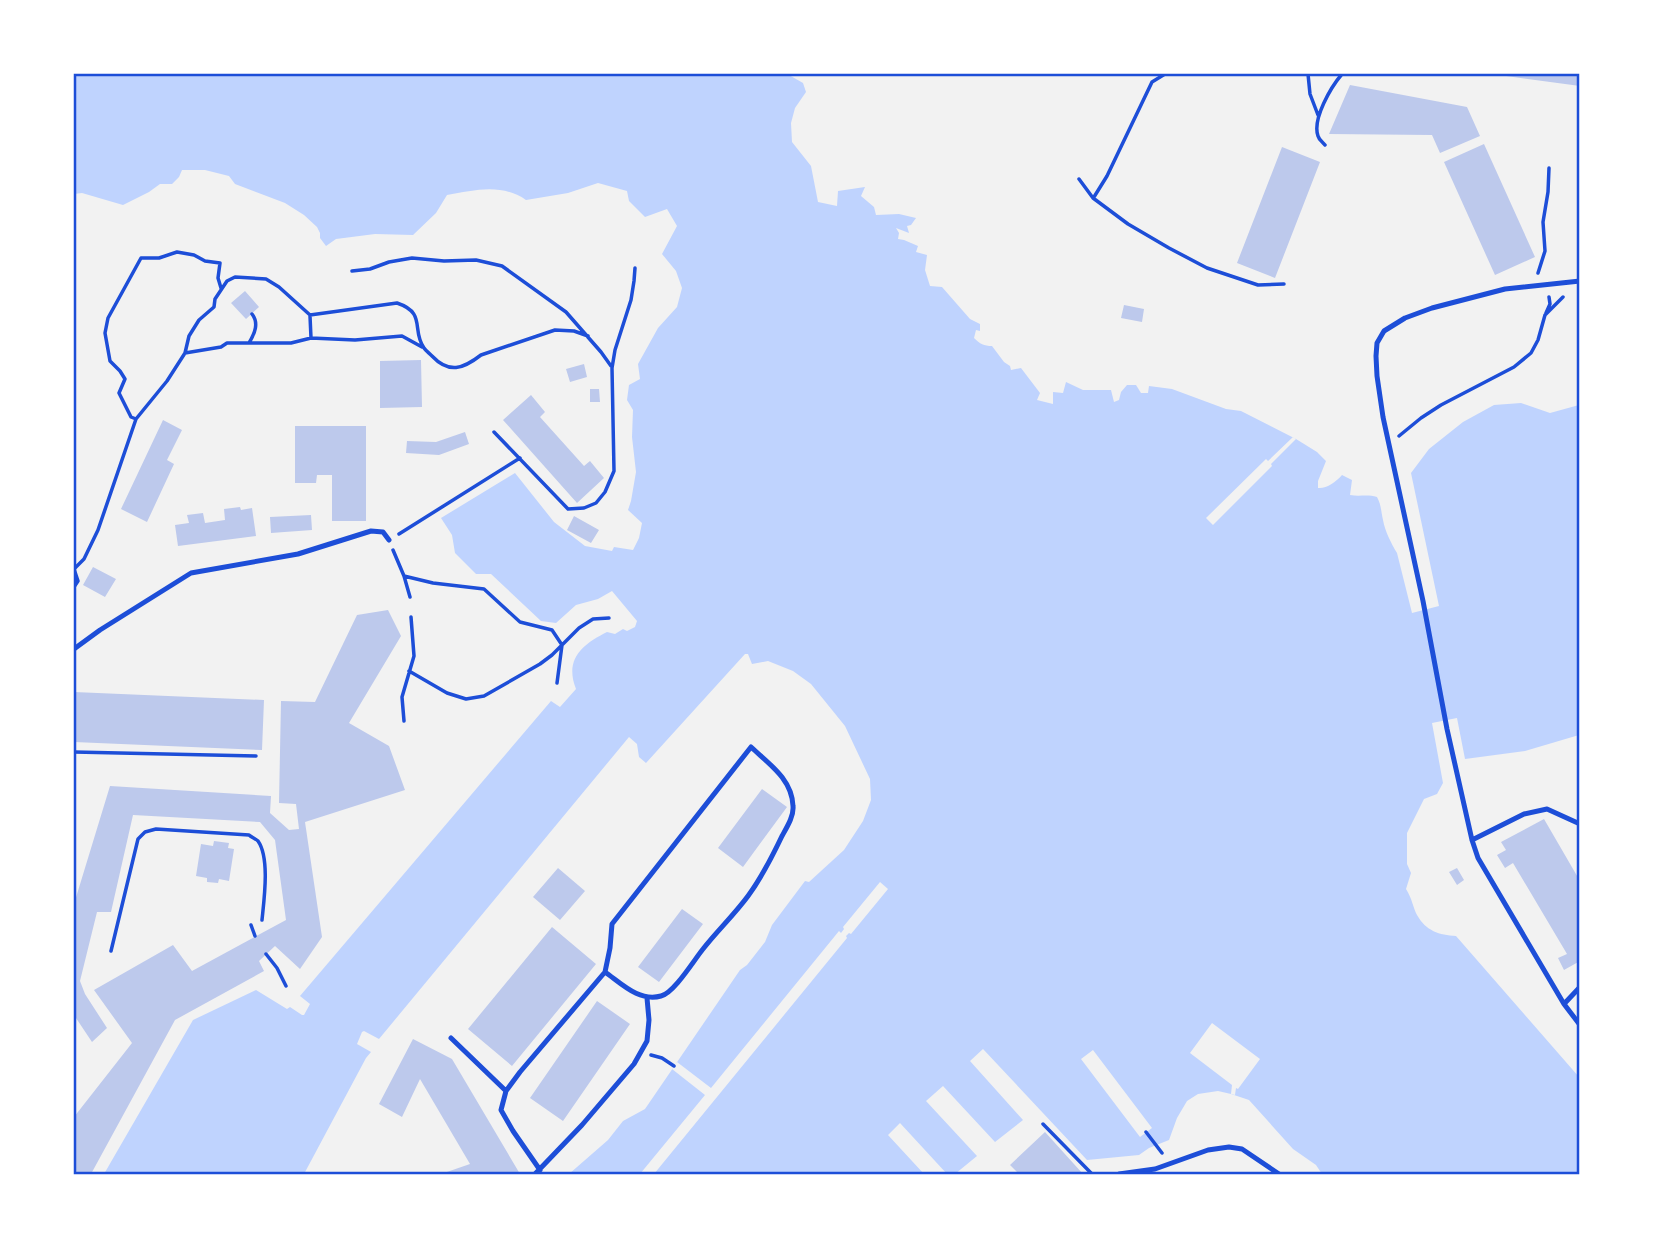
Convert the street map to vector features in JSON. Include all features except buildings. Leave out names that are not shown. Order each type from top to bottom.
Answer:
[{"type":"lane","points":[[1580,281],[1505,289],[1432,308],[1405,318],[1384,331],[1377,343],[1376,356],[1388,442],[1472,840],[1478,858],[1564,1004],[1580,1025]]},
{"type":"lane","points":[[74,649],[191,572],[299,554],[371,531],[383,532],[389,540]]},
{"type":"lane","points":[[605,972],[639,996],[664,996],[747,898],[767,867],[794,807],[788,784],[751,747],[612,924],[605,972],[506,1091],[501,1110],[538,1172],[634,1064],[647,1041],[647,998]]},
{"type":"lane","points":[[1472,840],[1524,814],[1547,809],[1580,824]]},
{"type":"lane","points":[[1564,1004],[1580,987]]},
{"type":"lane","points":[[451,1038],[506,1091]]},
{"type":"lane","points":[[1119,1174],[1155,1169],[1208,1150],[1229,1147],[1242,1149],[1279,1174]]},
{"type":"path","points":[[1093,198],[1107,176],[1152,82],[1165,74]]},
{"type":"path","points":[[1308,74],[1310,94],[1318,116],[1318,136],[1325,145]]},
{"type":"path","points":[[1318,116],[1333,85],[1342,74]]},
{"type":"path","points":[[1533,286],[1545,251],[1544,222],[1549,168]]},
{"type":"path","points":[[1079,179],[1093,198],[1128,224],[1207,268],[1258,285],[1284,284]]},
{"type":"path","points":[[136,419],[131,417],[119,393],[125,379],[110,361],[104,333],[108,318],[141,258],[159,258],[177,252],[220,263],[218,278],[221,288]]},
{"type":"path","points":[[352,271],[412,258],[476,260],[502,266],[566,312],[612,368]]},
{"type":"path","points":[[494,432],[568,509],[584,508],[596,503],[605,492],[614,471],[612,368],[631,300],[635,268]]},
{"type":"path","points":[[74,587],[78,581],[74,569],[84,559],[98,530],[136,419],[167,381],[185,353],[189,336],[198,320],[214,307],[215,299],[227,281],[235,277],[266,279],[310,316],[311,338]]},
{"type":"path","points":[[1388,442],[1402,435],[1441,405],[1514,368],[1531,353],[1538,341],[1545,315],[1567,293]]},
{"type":"path","points":[[310,316],[397,303],[408,307],[414,314],[423,347]]},
{"type":"path","points":[[250,343],[257,323],[252,314]]},
{"type":"path","points":[[185,353],[221,347],[227,343],[291,343],[311,338],[355,340],[402,336],[423,347],[439,364],[461,368],[481,355],[555,330],[573,331],[588,336]]},
{"type":"path","points":[[410,597],[389,540],[520,458]]},
{"type":"path","points":[[404,576],[433,583],[484,589],[520,622],[552,630],[562,645],[557,683]]},
{"type":"path","points":[[404,721],[402,696],[414,656],[411,617]]},
{"type":"path","points":[[409,671],[447,694],[466,699],[484,696],[540,664],[579,628],[593,619],[609,618]]},
{"type":"path","points":[[74,752],[256,756]]},
{"type":"path","points":[[111,951],[138,839],[145,832],[156,830],[249,835],[257,840],[264,862],[262,920]]},
{"type":"path","points":[[251,925],[255,936]]},
{"type":"path","points":[[266,954],[286,986]]},
{"type":"path","points":[[640,1053],[662,1058],[674,1066]]},
{"type":"path","points":[[1043,1124],[1092,1174]]},
{"type":"path","points":[[1146,1132],[1165,1157]]},
{"type":"water","points":[[74,74],[789,75],[803,83],[806,92],[795,108],[791,123],[792,142],[811,166],[818,202],[837,206],[838,191],[865,187],[861,196],[874,207],[876,215],[899,214],[916,218],[907,226],[909,233],[896,228],[898,239],[918,246],[916,252],[927,255],[925,270],[930,286],[942,287],[970,319],[980,324],[980,331],[976,330],[974,338],[982,344],[992,346],[1011,370],[1021,368],[1040,393],[1037,400],[1053,404],[1053,392],[1063,393],[1066,382],[1083,390],[1111,390],[1114,402],[1119,400],[1127,385],[1136,385],[1141,393],[1148,393],[1149,386],[1172,389],[1226,409],[1241,411],[1296,439],[1326,461],[1318,488],[1331,485],[1342,475],[1352,480],[1350,495],[1377,497],[1385,528],[1397,553],[1412,613],[1439,606],[1411,473],[1429,449],[1463,422],[1494,405],[1521,403],[1550,413],[1579,405],[1579,735],[1525,751],[1465,759],[1457,718],[1432,723],[1443,783],[1437,794],[1424,799],[1407,833],[1407,864],[1411,873],[1406,889],[1424,925],[1439,933],[1456,936],[1579,1077],[1579,1174],[1322,1174],[1316,1165],[1293,1149],[1249,1100],[1218,1091],[1198,1094],[1187,1101],[1169,1140],[1139,1155],[1087,1160],[983,1049],[970,1061],[1023,1120],[995,1142],[943,1086],[926,1101],[977,1156],[955,1174],[947,1174],[900,1123],[888,1135],[924,1174],[569,1174],[608,1140],[623,1121],[645,1109],[740,970],[765,942],[772,925],[805,881],[809,882],[844,850],[863,821],[871,800],[870,779],[845,726],[811,684],[793,671],[768,661],[752,664],[748,654],[745,654],[646,763],[639,757],[637,744],[629,737],[379,1039],[362,1032],[357,1044],[371,1052],[304,1174],[104,1174],[193,1020],[256,990],[287,1009],[290,1007],[304,1015],[310,1004],[300,996],[551,701],[560,707],[576,689],[572,669],[583,647],[607,632],[615,634],[635,627],[637,621],[612,591],[598,599],[576,605],[556,623],[541,621],[491,574],[476,574],[455,553],[452,535],[441,518],[515,473],[554,522],[585,546],[612,551],[614,547],[633,550],[642,523],[628,510],[636,472],[632,437],[633,410],[627,400],[629,385],[640,379],[638,364],[658,328],[677,307],[682,288],[676,271],[662,254],[677,226],[667,209],[645,217],[629,201],[627,191],[598,183],[568,193],[526,200],[507,191],[497,190],[447,195],[436,213],[413,235],[375,234],[336,239],[326,246],[317,227],[285,203],[235,184],[229,176],[205,170],[182,170],[172,184],[160,184],[123,205],[82,193],[74,194]]},
{"type":"pier","points":[[1293,437],[1296,439],[1272,466],[1213,525],[1206,518],[1266,459],[1268,461]]},
{"type":"pier","points":[[880,882],[888,889],[851,934],[846,936],[654,1174],[640,1174],[705,1095],[672,1069],[677,1062],[711,1088],[839,931],[841,933]]},
{"type":"pier","points":[[1212,1023],[1260,1059],[1238,1089],[1236,1088],[1235,1095],[1231,1094],[1232,1085],[1190,1053]]},
{"type":"pier","points":[[1093,1050],[1152,1128],[1140,1137],[1081,1059]]}]
